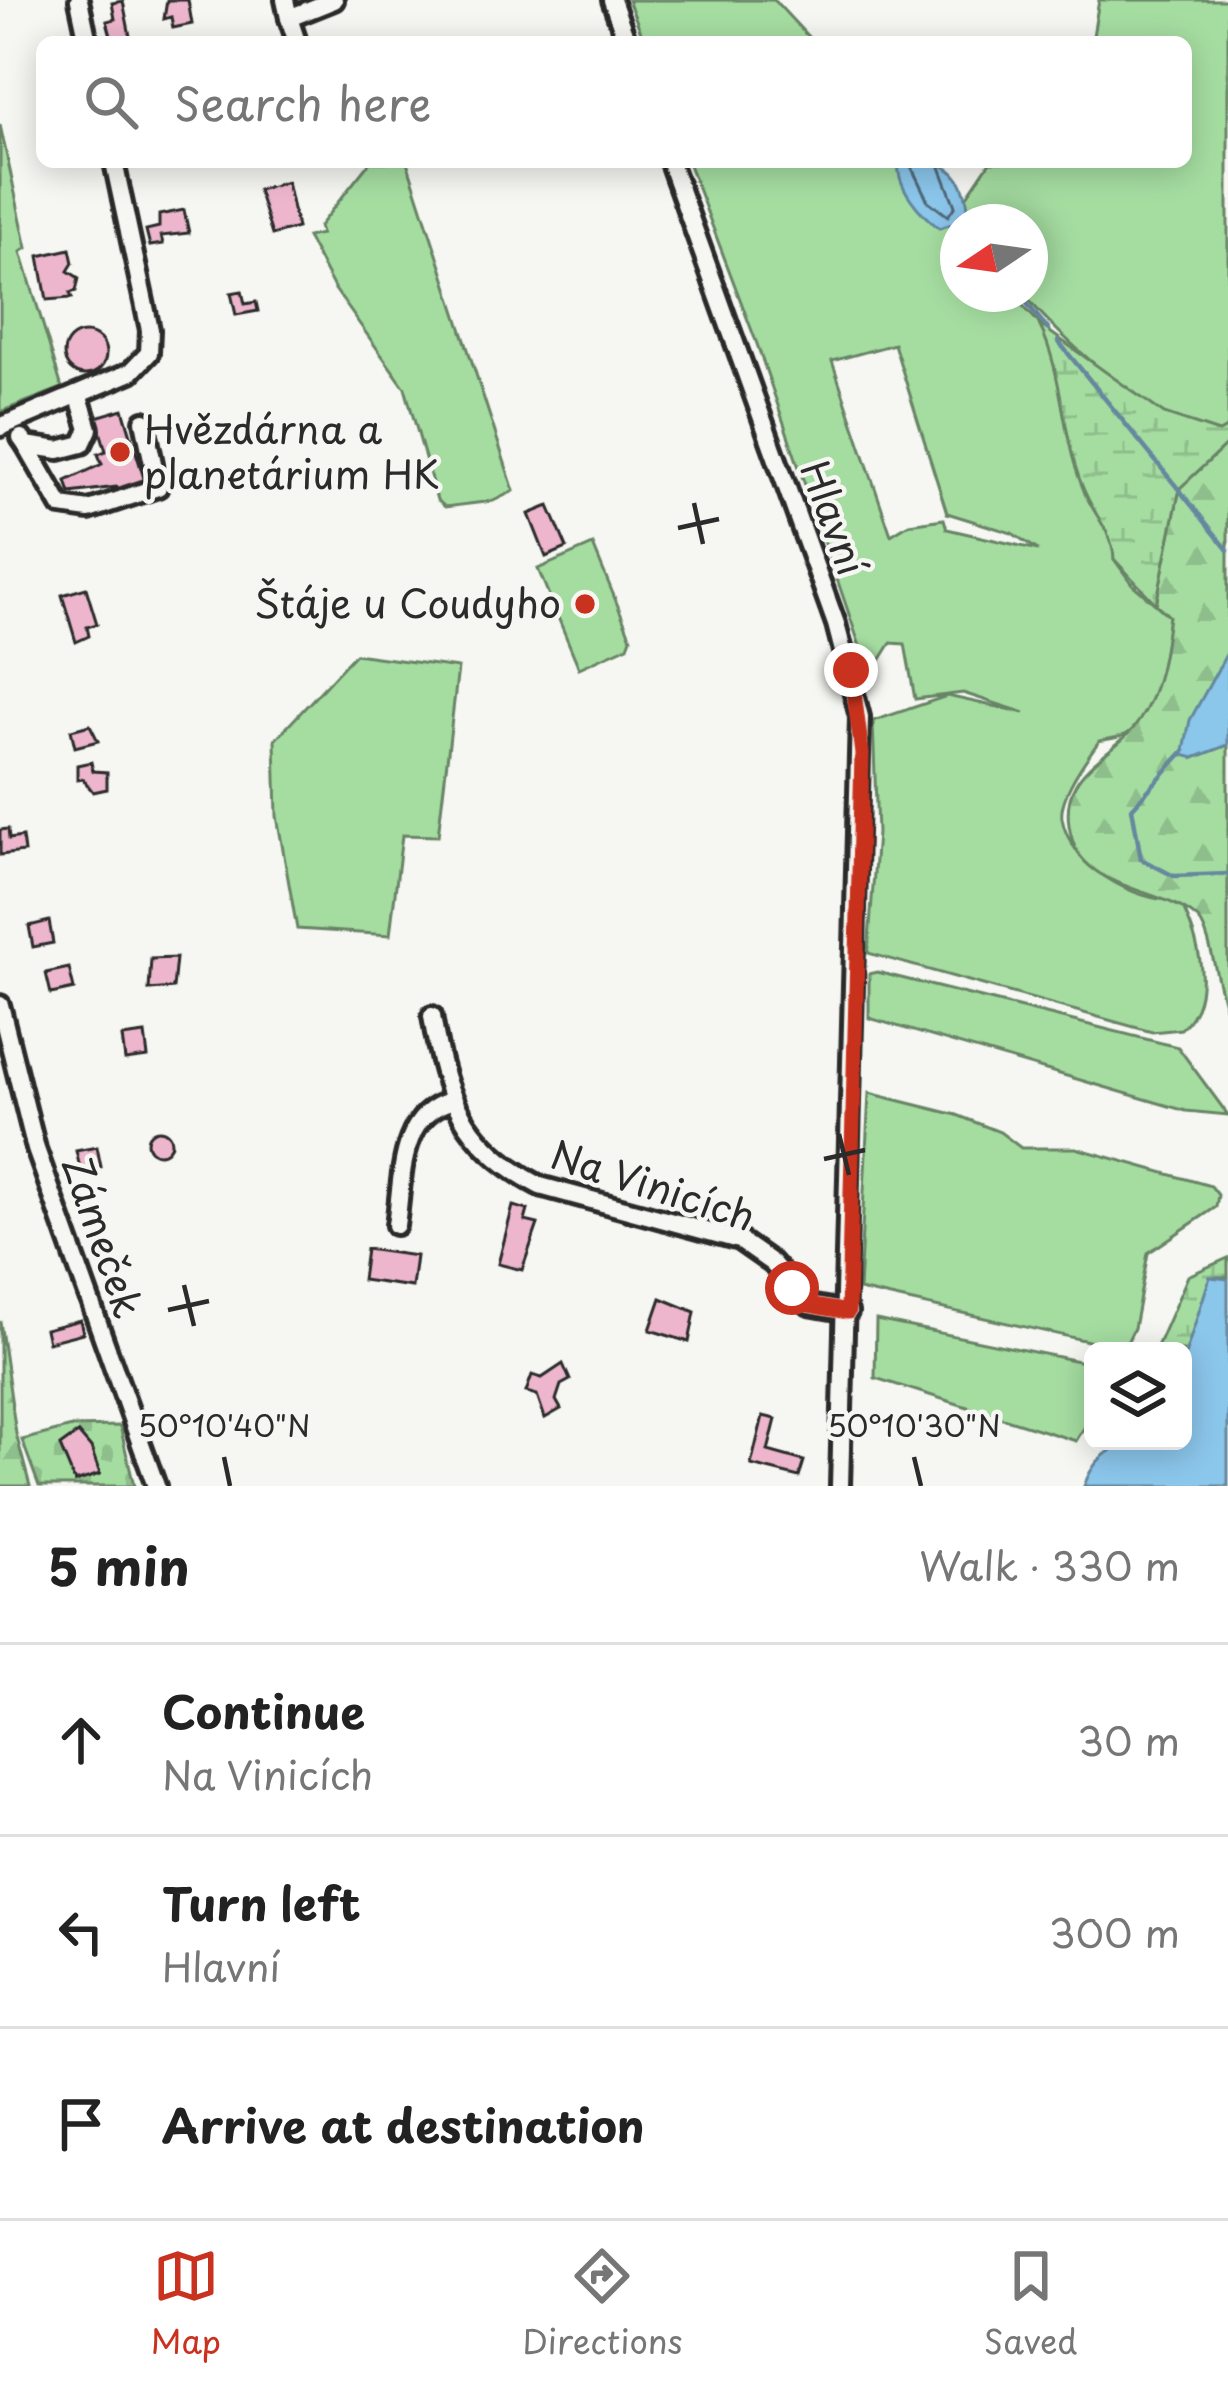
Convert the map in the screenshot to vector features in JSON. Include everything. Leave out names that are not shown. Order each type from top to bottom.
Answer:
[{"type":"street","points":[[79,0],[87,36]]},
{"type":"street","points":[[287,9],[334,0]]},
{"type":"street","points":[[611,0],[625,36]]},
{"type":"street","points":[[115,168],[151,344],[142,365],[79,397],[5,425],[26,445],[61,506],[89,510],[158,487],[144,421]]},
{"type":"street","name":"Hlavní","points":[[672,168],[836,624],[860,717],[840,1486]]},
{"type":"street","points":[[26,445],[59,450],[82,444],[89,429],[79,397]]},
{"type":"street","name":"Zámeček","points":[[0,1005],[36,1149],[156,1486]]},
{"type":"street","name":"Na Vinicích","points":[[432,1016],[451,1101],[482,1146],[512,1172],[540,1186],[739,1240],[772,1263],[809,1305],[848,1312]]},
{"type":"street","points":[[396,1225],[411,1130],[420,1117],[451,1101]]},
{"type":"green space","points":[[628,0],[774,0],[807,36],[643,36]]},
{"type":"green space","points":[[1099,0],[1228,0],[1228,427],[1219,433],[1149,406],[1090,360],[1040,312],[1048,312],[1048,204],[962,204],[986,168],[1192,168],[1192,36],[1093,36]]},
{"type":"green space","points":[[0,125],[27,248],[21,252],[62,388],[0,412]]},
{"type":"green space","points":[[365,168],[409,168],[514,491],[493,501],[445,507],[437,500],[405,388],[334,288],[307,237],[321,234],[319,226]]},
{"type":"green space","points":[[690,168],[909,168],[940,208],[940,312],[1029,312],[1038,322],[1050,347],[1085,494],[1114,542],[1114,559],[1132,584],[1169,616],[1158,680],[1146,712],[1127,734],[1099,741],[1069,789],[1062,818],[1077,851],[1107,878],[1143,895],[1179,900],[1201,966],[1199,1000],[1181,1029],[1152,1032],[868,953],[877,833],[873,721],[947,696],[1025,713],[963,693],[915,699],[905,644],[891,643],[874,670],[868,670],[757,344]],"holes":[[[894,344],[947,513],[1012,533],[1038,550],[947,529],[944,519],[909,524],[891,535],[832,361]]]},
{"type":"green space","points":[[1039,324],[1164,414],[1219,432],[1228,427],[1228,443],[1180,488],[1156,604],[1114,559],[1108,535],[1079,478],[1054,367]]},
{"type":"green space","points":[[1228,443],[1228,651],[1194,758],[1228,745],[1228,1015],[1199,920],[1185,909],[1093,869],[1072,839],[1068,815],[1078,781],[1128,734],[1152,697],[1169,616],[1156,604],[1180,488]]},
{"type":"green space","name":"Štáje u Coudyho","points":[[593,545],[631,638],[628,646],[579,668],[538,569]]},
{"type":"green space","points":[[355,654],[458,668],[438,836],[402,835],[390,935],[297,929],[277,816],[275,740]]},
{"type":"green space","points":[[877,972],[1178,1047],[1228,1115],[1186,1111],[869,1018],[869,974]]},
{"type":"green space","points":[[869,1093],[957,1115],[1000,1132],[1021,1148],[1076,1148],[1211,1186],[1218,1195],[1216,1207],[1148,1253],[1127,1342],[1093,1342],[859,1290]]},
{"type":"green space","points":[[1228,1258],[1228,1277],[1210,1277],[1192,1342],[1159,1342],[1188,1276]]},
{"type":"green space","points":[[876,1320],[1084,1362],[1084,1428],[1076,1441],[875,1378]]},
{"type":"green space","points":[[0,1321],[16,1434],[30,1486],[0,1486]]},
{"type":"green space","points":[[120,1426],[134,1486],[39,1486],[22,1440],[72,1427]]},
{"type":"water","points":[[899,168],[946,168],[960,181],[967,204],[940,204],[939,228],[905,189]]},
{"type":"water","points":[[1228,651],[1228,745],[1194,758],[1183,755],[1190,720]]},
{"type":"water","points":[[1210,1277],[1228,1279],[1228,1486],[1084,1486],[1100,1458],[1111,1450],[1192,1450],[1189,1342]]},
{"type":"building","points":[[167,0],[188,0],[192,24],[173,28],[171,17],[164,19]]},
{"type":"building","points":[[123,1],[130,36],[111,36],[107,21],[115,19],[112,3]]},
{"type":"building","points":[[287,182],[297,228],[272,235],[258,190]]},
{"type":"building","points":[[184,210],[189,233],[161,236],[163,244],[150,246],[146,230],[159,227],[159,215]]},
{"type":"building","points":[[70,249],[73,263],[68,271],[79,278],[76,291],[70,293],[72,298],[47,300],[39,256]]},
{"type":"building","points":[[242,291],[245,304],[256,302],[258,311],[236,315],[231,293]]},
{"type":"building","points":[[85,333],[100,339],[106,354],[100,369],[85,375],[70,369],[64,354],[70,339]]},
{"type":"building","name":"Hvězdárna a planetárium HK","points":[[123,409],[146,485],[119,493],[117,487],[70,493],[66,481],[102,464],[98,454],[106,451],[96,417]]},
{"type":"building","points":[[549,506],[567,548],[546,557],[529,514]]},
{"type":"building","points":[[86,588],[97,624],[87,627],[89,636],[76,642],[62,595]]},
{"type":"building","points":[[90,725],[98,741],[75,747],[71,730]]},
{"type":"building","points":[[91,762],[93,771],[107,772],[107,789],[93,792],[83,779],[77,780],[77,765]]},
{"type":"building","points":[[8,829],[9,839],[22,837],[24,852],[0,855],[0,830]]},
{"type":"building","points":[[49,921],[53,943],[33,947],[29,926]]},
{"type":"building","points":[[176,958],[173,988],[149,990],[151,959]]},
{"type":"building","points":[[69,968],[74,989],[51,994],[46,973]]},
{"type":"building","points":[[145,1034],[148,1057],[125,1060],[122,1037]]},
{"type":"building","points":[[159,1130],[168,1133],[168,1151],[159,1154],[150,1151],[147,1142],[150,1133]]},
{"type":"building","points":[[97,1147],[101,1167],[81,1172],[76,1151]]},
{"type":"building","points":[[513,1206],[528,1210],[525,1221],[538,1224],[522,1270],[498,1264]]},
{"type":"building","points":[[366,1249],[416,1256],[412,1287],[362,1280]]},
{"type":"building","points":[[661,1298],[695,1312],[689,1342],[650,1330]]},
{"type":"building","points":[[80,1320],[83,1333],[48,1342],[45,1329]]},
{"type":"building","points":[[563,1364],[570,1380],[561,1385],[556,1400],[561,1409],[545,1418],[537,1395],[526,1392],[532,1375],[542,1378]]},
{"type":"building","points":[[763,1416],[776,1419],[768,1451],[804,1461],[799,1477],[751,1465]]},
{"type":"building","points":[[78,1433],[91,1448],[100,1474],[75,1482],[60,1446]]},
{"type":"waterway","points":[[1034,312],[1048,329]]},
{"type":"waterway","points":[[1058,341],[1228,550]]},
{"type":"waterway","points":[[1184,751],[1132,808],[1141,859],[1174,876],[1228,874]]},
{"type":"place","name":"Hvězdárna a planetárium HK","points":[[120,452]]},
{"type":"place","name":"Štáje u Coudyho","points":[[585,604]]},
{"type":"route","points":[[792,1288],[809,1305],[848,1312],[862,754],[851,670]]}]
